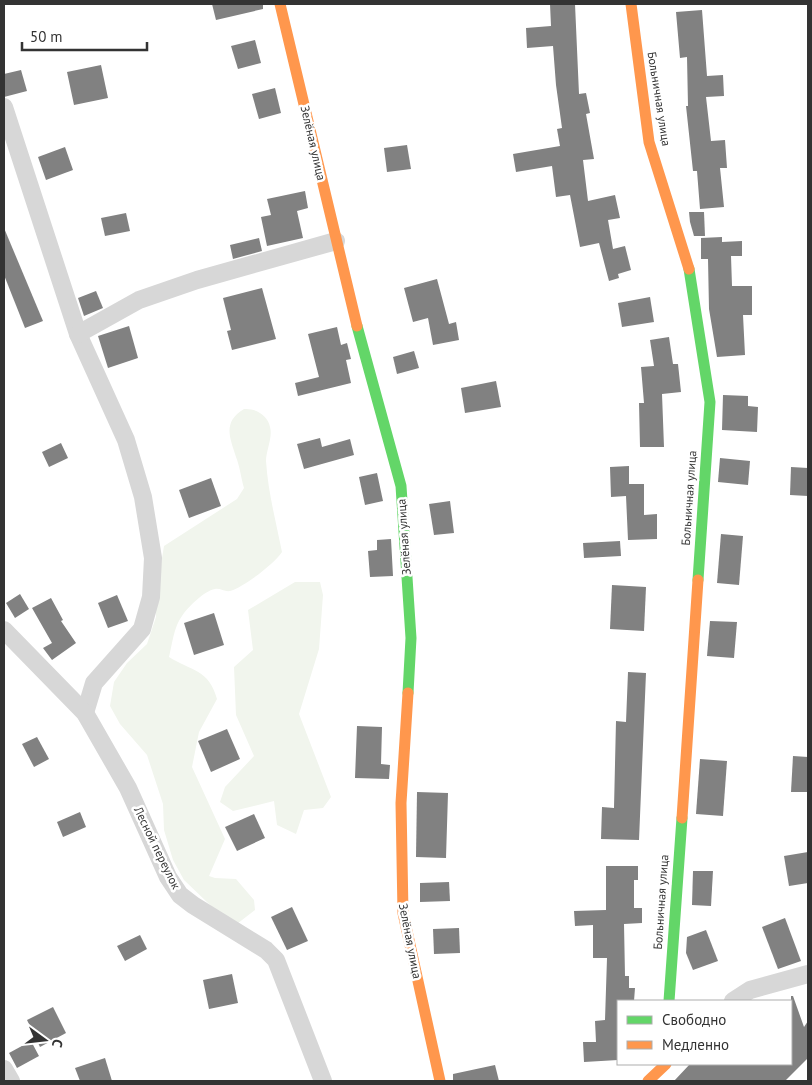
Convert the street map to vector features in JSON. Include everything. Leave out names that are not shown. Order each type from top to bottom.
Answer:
[{"type":"street","name":"Зелёная улица","points":[[280,4],[358,332],[401,486],[411,638],[401,803],[403,913],[440,1081]]},
{"type":"street","name":"Больничная улица","points":[[631,4],[649,142],[687,258],[710,402],[669,1000]]},
{"type":"street","points":[[4,107],[78,334],[126,440],[144,496],[153,558],[150,597],[142,629],[94,683],[85,713]]},
{"type":"street","points":[[78,334],[139,300],[197,280],[336,241]]},
{"type":"street","name":"Лесной переулок","points":[[4,630],[85,713],[128,788],[168,877],[180,895],[266,950],[276,960],[323,1081]]},
{"type":"street","points":[[734,1000],[750,990],[808,974]]},
{"type":"street","points":[[648,1081],[665,1065]]},
{"type":"street","points":[[4,1069],[11,1081]]},
{"type":"shaded area","points":[[244,409],[260,413],[269,423],[271,435],[266,461],[267,473],[282,552],[266,569],[243,585],[230,591],[211,590],[188,608],[179,620],[175,630],[169,657],[204,676],[214,689],[217,699],[199,732],[192,767],[225,839],[209,876],[236,879],[254,900],[255,910],[233,927],[184,880],[173,860],[164,830],[163,804],[147,755],[120,724],[110,706],[114,682],[127,663],[147,644],[156,617],[156,595],[164,546],[237,499],[244,488],[230,437],[230,425],[237,414]]},
{"type":"shaded area","points":[[295,582],[320,582],[323,595],[319,649],[299,714],[331,797],[323,808],[304,810],[296,834],[277,825],[274,801],[233,811],[220,802],[225,787],[254,756],[236,715],[234,667],[253,650],[248,610]]},
{"type":"building","points":[[212,4],[263,4],[263,9],[216,20]]},
{"type":"building","points":[[550,4],[575,4],[579,94],[586,93],[590,113],[586,114],[594,159],[583,160],[588,201],[615,195],[620,218],[608,220],[613,249],[625,246],[631,270],[618,274],[619,278],[609,281],[599,243],[580,247],[570,195],[556,197],[552,166],[516,172],[513,154],[560,146],[557,129],[562,128],[553,46],[527,48],[526,28],[551,26]]},
{"type":"building","points":[[702,10],[707,76],[723,75],[724,96],[706,97],[711,141],[725,140],[727,168],[720,168],[724,207],[700,209],[697,171],[693,171],[686,106],[688,106],[687,57],[680,58],[676,12]]},
{"type":"building","points":[[255,40],[261,63],[238,69],[231,46]]},
{"type":"building","points":[[101,65],[108,98],[74,105],[67,72]]},
{"type":"building","points":[[21,70],[27,91],[4,97],[4,74]]},
{"type":"building","points":[[275,88],[281,113],[259,119],[252,94]]},
{"type":"building","points":[[407,145],[411,169],[387,172],[384,148]]},
{"type":"building","points":[[65,147],[73,170],[46,180],[38,157]]},
{"type":"building","points":[[305,191],[308,208],[297,211],[303,238],[267,246],[261,217],[271,215],[267,199]]},
{"type":"building","points":[[689,212],[704,212],[705,236],[694,236]]},
{"type":"building","points":[[126,213],[130,231],[105,236],[101,218]]},
{"type":"building","points":[[4,228],[43,321],[25,328],[4,275]]},
{"type":"building","points":[[722,237],[722,242],[742,241],[742,256],[731,256],[732,286],[752,286],[752,315],[743,315],[745,355],[717,357],[709,309],[708,259],[701,259],[701,238]]},
{"type":"building","points":[[259,238],[262,251],[233,259],[230,245]]},
{"type":"building","points":[[437,279],[449,324],[456,322],[459,340],[433,345],[428,318],[413,322],[404,288]]},
{"type":"building","points":[[262,288],[276,339],[232,350],[227,331],[231,330],[223,298]]},
{"type":"building","points":[[96,291],[103,308],[84,316],[78,298]]},
{"type":"building","points":[[650,297],[654,322],[622,327],[618,303]]},
{"type":"building","points":[[129,326],[138,358],[108,368],[98,336]]},
{"type":"building","points":[[337,327],[341,345],[347,343],[351,359],[346,360],[351,383],[298,396],[295,383],[319,377],[308,334]]},
{"type":"building","points":[[669,337],[673,364],[678,364],[681,392],[662,394],[664,447],[640,447],[639,403],[644,403],[641,367],[654,366],[650,340]]},
{"type":"building","points":[[414,351],[419,368],[397,374],[393,357]]},
{"type":"building","points":[[496,381],[501,407],[465,413],[461,388]]},
{"type":"building","points":[[723,395],[748,396],[748,406],[758,407],[757,432],[722,430]]},
{"type":"building","points":[[320,438],[322,447],[350,439],[354,455],[304,469],[297,444]]},
{"type":"building","points":[[61,443],[68,458],[49,467],[42,452]]},
{"type":"building","points":[[720,458],[750,461],[748,485],[718,482]]},
{"type":"building","points":[[629,466],[629,484],[644,484],[644,515],[657,514],[657,539],[628,540],[626,496],[611,497],[610,467]]},
{"type":"building","points":[[791,467],[808,468],[808,496],[790,495]]},
{"type":"building","points":[[377,473],[383,501],[365,505],[359,477]]},
{"type":"building","points":[[211,478],[221,506],[189,518],[179,490]]},
{"type":"building","points":[[450,501],[454,533],[434,535],[429,504]]},
{"type":"building","points":[[721,534],[743,536],[739,585],[717,583]]},
{"type":"building","points":[[391,539],[393,576],[370,577],[368,551],[377,550],[377,540]]},
{"type":"building","points":[[620,541],[621,556],[584,558],[583,543]]},
{"type":"building","points":[[612,585],[646,587],[644,631],[610,629]]},
{"type":"building","points":[[20,594],[29,609],[15,618],[6,603]]},
{"type":"building","points":[[117,595],[128,621],[108,628],[98,603]]},
{"type":"building","points":[[51,598],[63,620],[61,621],[76,643],[52,660],[43,648],[52,643],[32,608]]},
{"type":"building","points":[[214,613],[224,645],[194,655],[184,623]]},
{"type":"building","points":[[710,621],[737,622],[734,658],[707,656]]},
{"type":"building","points":[[628,672],[646,673],[639,840],[601,839],[602,807],[614,808],[616,721],[626,722]]},
{"type":"building","points":[[357,726],[382,727],[381,764],[390,765],[389,779],[355,778]]},
{"type":"building","points":[[227,729],[240,759],[211,772],[198,741]]},
{"type":"building","points":[[37,737],[49,759],[34,767],[22,744]]},
{"type":"building","points":[[793,756],[808,757],[808,792],[791,792]]},
{"type":"building","points":[[700,759],[727,761],[723,816],[696,814]]},
{"type":"building","points":[[417,792],[448,793],[446,858],[416,857]]},
{"type":"building","points":[[80,812],[86,827],[63,837],[57,822]]},
{"type":"building","points":[[254,814],[265,838],[237,851],[225,827]]},
{"type":"building","points":[[808,852],[808,883],[789,886],[784,856]]},
{"type":"building","points":[[606,866],[638,866],[638,880],[634,880],[634,908],[642,908],[642,923],[624,924],[625,976],[629,976],[629,988],[635,988],[634,1000],[617,1000],[617,1060],[584,1062],[583,1042],[596,1042],[595,1021],[605,1020],[607,958],[593,958],[593,925],[575,926],[574,911],[606,910]]},
{"type":"building","points":[[693,871],[713,871],[711,906],[692,905]]},
{"type":"building","points":[[449,882],[450,901],[420,902],[420,883]]},
{"type":"building","points":[[292,907],[308,941],[287,950],[271,917]]},
{"type":"building","points":[[785,918],[801,961],[778,969],[762,927]]},
{"type":"building","points":[[459,928],[460,953],[434,954],[433,929]]},
{"type":"building","points":[[706,930],[718,961],[693,970],[686,953],[687,937]]},
{"type":"building","points":[[140,935],[147,949],[125,961],[117,946]]},
{"type":"building","points":[[232,974],[238,1003],[209,1009],[203,980]]},
{"type":"building","points":[[791,996],[793,996],[804,1027],[808,1021],[808,1058],[785,1081],[674,1081],[689,1065],[792,1065]]},
{"type":"building","points":[[53,1007],[66,1033],[40,1047],[27,1020]]},
{"type":"building","points":[[31,1041],[39,1056],[17,1068],[9,1053]]},
{"type":"building","points":[[105,1058],[112,1081],[80,1081],[75,1068]]},
{"type":"building","points":[[495,1065],[499,1081],[453,1081],[453,1074]]},
{"type":"traffic: fast","points":[[689,269],[710,402],[698,580]]},
{"type":"traffic: fast","points":[[357,326],[401,486],[411,638],[408,693]]},
{"type":"traffic: fast","points":[[669,1000],[682,818]]},
{"type":"traffic: slow","points":[[280,4],[357,326]]},
{"type":"traffic: slow","points":[[631,4],[649,142],[689,269]]},
{"type":"traffic: slow","points":[[682,818],[698,580]]},
{"type":"traffic: slow","points":[[408,693],[401,803],[403,913],[440,1081]]},
{"type":"traffic: slow","points":[[648,1081],[665,1065]]}]
